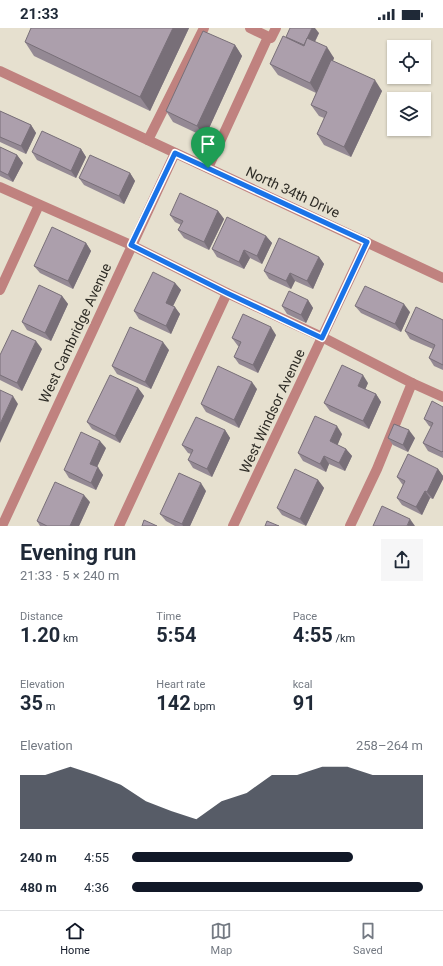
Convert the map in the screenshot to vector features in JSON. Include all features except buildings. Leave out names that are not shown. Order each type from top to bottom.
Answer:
[{"type":"street","points":[[148,140],[204,28]]},
{"type":"street","points":[[250,28],[271,38],[276,28]]},
{"type":"street","points":[[208,168],[268,36]]},
{"type":"street","name":"North 34th Drive","points":[[0,71],[443,278]]},
{"type":"street","name":"West Cambridge Avenue","points":[[2,526],[131,245],[175,153]]},
{"type":"street","points":[[0,187],[131,245],[443,397]]},
{"type":"street","points":[[0,290],[39,205]]},
{"type":"street","name":"West Windsor Avenue","points":[[233,526],[367,242]]},
{"type":"street","points":[[119,526],[227,293]]},
{"type":"street","points":[[350,526],[377,469],[412,383]]},
{"type":"route","points":[[175,153],[208,168],[367,242],[322,338],[131,245],[175,153]]}]
